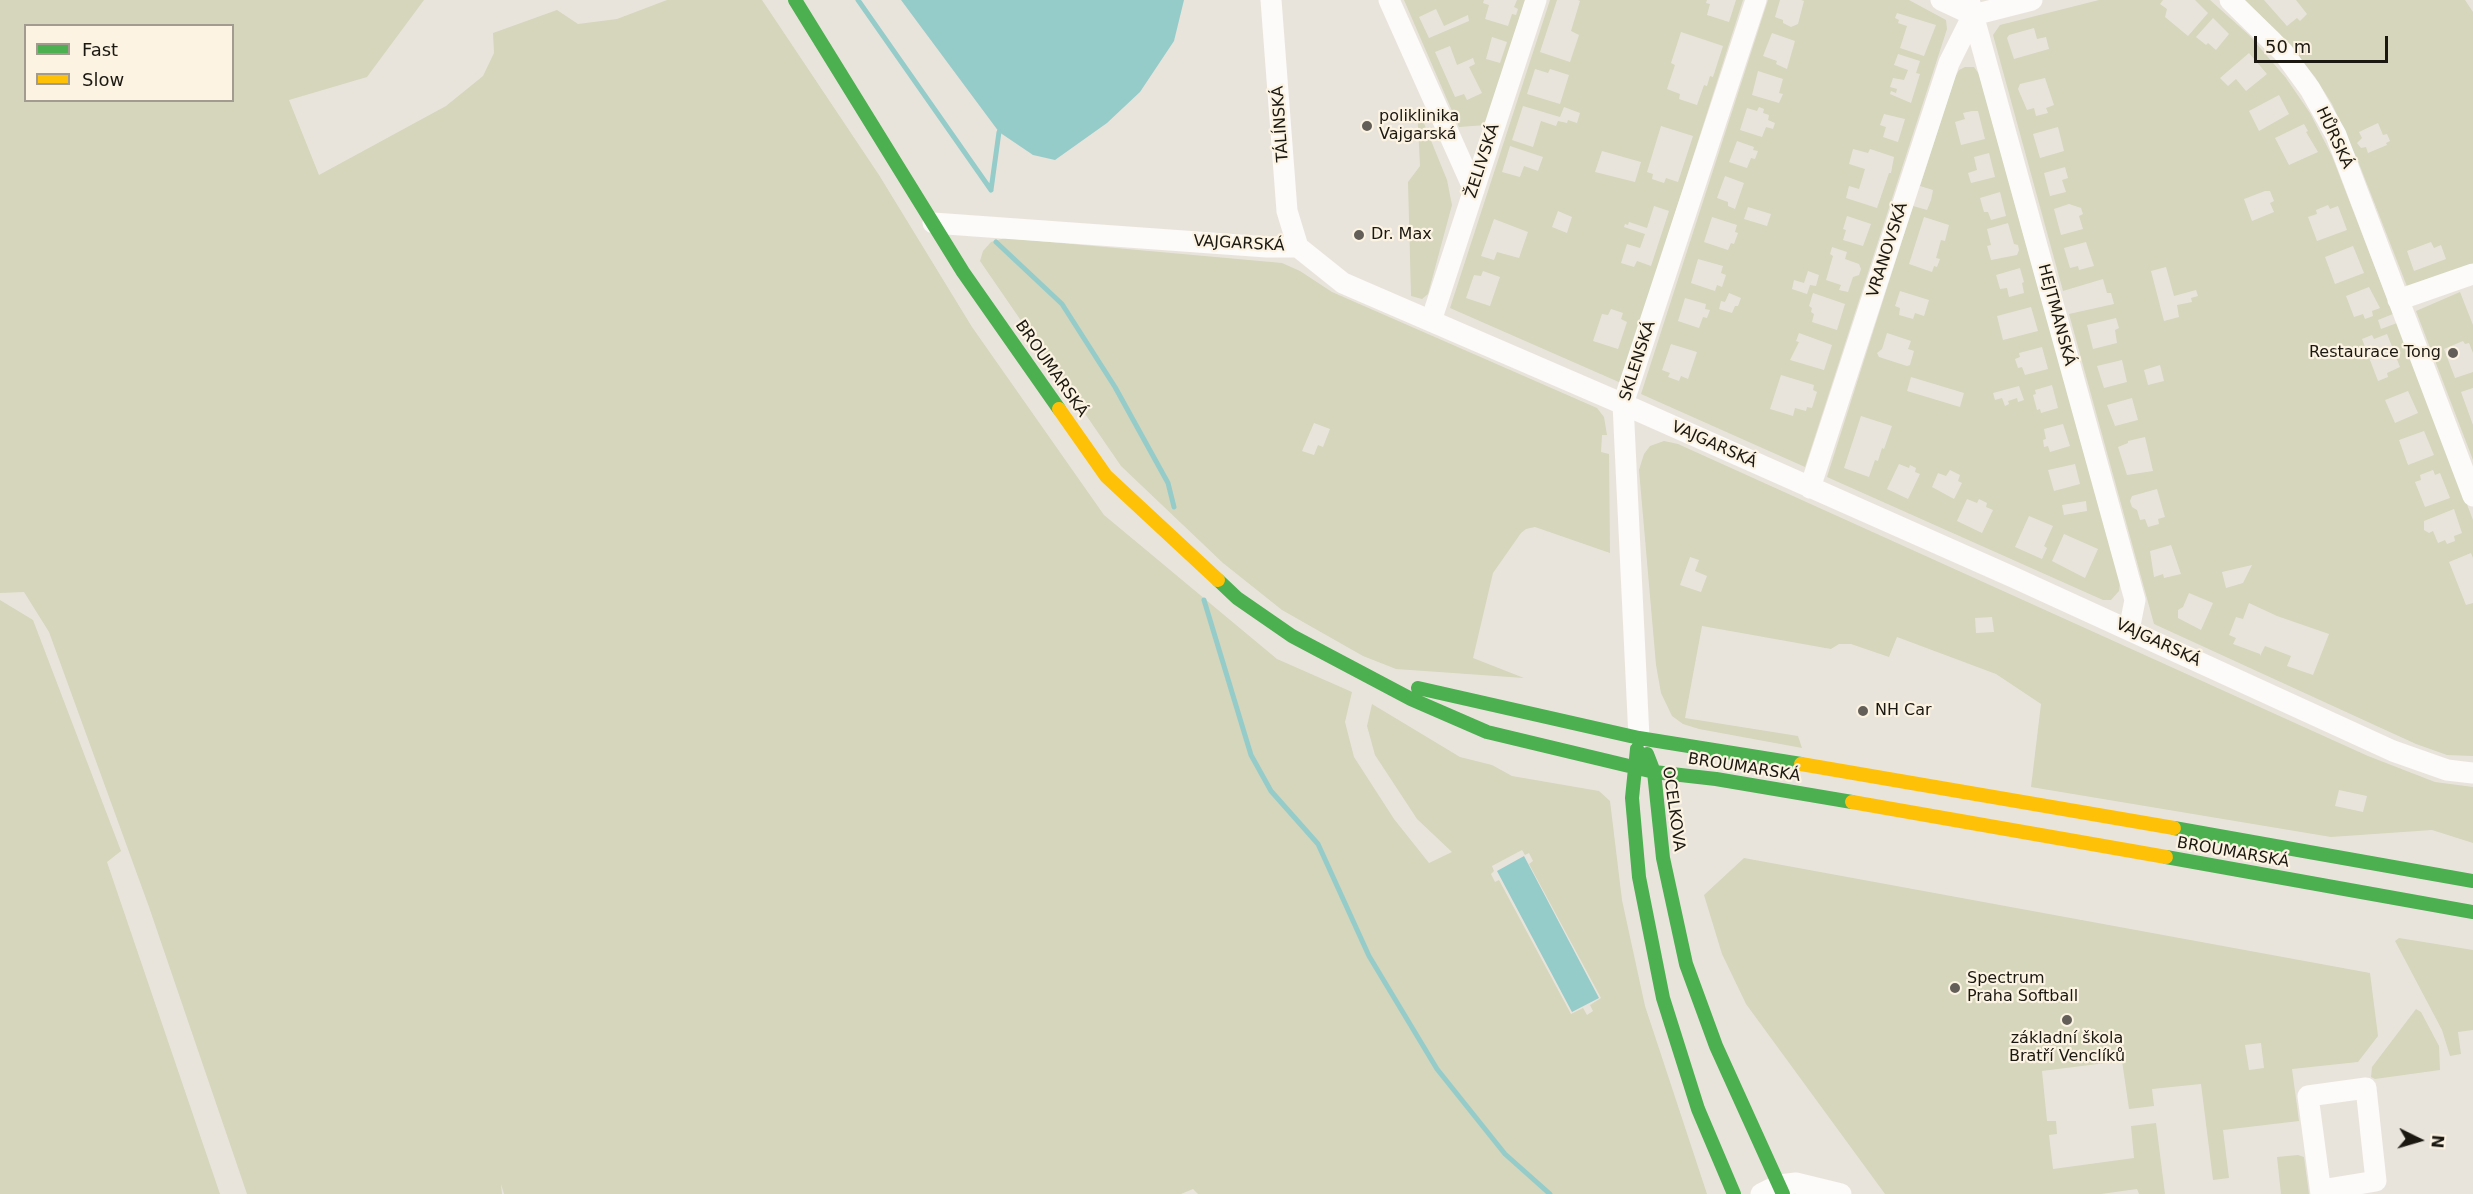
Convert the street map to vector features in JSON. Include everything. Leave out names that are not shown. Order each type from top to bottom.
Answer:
[{"type":"street","name":"BROUMARSKÁ","points":[[795,0],[982,298],[1106,476],[1237,598],[1292,636],[1366,676],[1487,732],[1654,772],[1716,779],[1987,825],[2473,912]]},
{"type":"street","name":"TÁLÍNSKÁ","points":[[1271,0],[1287,211],[1298,247]]},
{"type":"street","points":[[1389,0],[1474,190]]},
{"type":"street","name":"ŽELIVSKÁ","points":[[1431,321],[1536,0]]},
{"type":"street","name":"SKLENSKÁ","points":[[1640,738],[1623,404],[1756,0]]},
{"type":"street","points":[[1941,0],[1971,8],[2032,0]]},
{"type":"street","name":"HŮRSKÁ","points":[[2230,0],[2283,52],[2310,89],[2336,135],[2473,496]]},
{"type":"street","name":"VRANOVSKÁ","points":[[1810,488],[1949,63],[1971,8]]},
{"type":"street","name":"HEJTMANSKÁ","points":[[1971,8],[2135,600],[2128,630]]},
{"type":"street","name":"VAJGARSKÁ","points":[[933,223],[1298,247],[1343,283],[1623,404],[2424,764],[2473,773]]},
{"type":"street","points":[[2398,300],[2473,274]]},
{"type":"street","name":"BROUMARSKÁ","points":[[1366,676],[1640,738],[1993,796],[2473,881]]},
{"type":"street","name":"OCELKOVA","points":[[1640,738],[1634,767],[1632,798],[1639,877],[1663,999],[1698,1110],[1734,1194]]},
{"type":"street","name":"OCELKOVA","points":[[1640,738],[1654,772],[1663,858],[1686,964],[1774,1191]]},
{"type":"street","points":[[1689,788],[1716,779]]},
{"type":"street","points":[[1987,825],[1996,781]]},
{"type":"street","points":[[1663,858],[1673,812]]},
{"type":"street","points":[[2367,1088],[2376,1181],[2321,1192],[2308,1096],[2367,1088]]},
{"type":"street","points":[[1774,1191],[1796,1183],[1841,1194]]},
{"type":"green space","points":[[0,0],[424,0],[367,77],[289,100],[319,175],[446,106],[483,76],[494,53],[493,33],[557,10],[578,24],[617,19],[667,0],[762,0],[879,175],[972,327],[1104,515],[1277,659],[1352,692],[1345,722],[1354,757],[1394,819],[1429,863],[1452,852],[1417,819],[1375,755],[1367,726],[1372,704],[1460,757],[1492,765],[1512,776],[1599,791],[1610,801],[1622,900],[1645,1006],[1707,1194],[1198,1194],[1193,1189],[1181,1194],[504,1194],[501,1184],[502,1194],[247,1194],[149,907],[49,632],[24,592],[0,593]],"holes":[[[1522,850],[1525,855],[1529,853],[1533,861],[1529,864],[1601,998],[1590,1005],[1593,1011],[1587,1015],[1583,1008],[1571,1014],[1499,880],[1495,882],[1491,874],[1494,871],[1492,866]]]},
{"type":"green space","points":[[1404,0],[1484,0],[1483,3],[1489,5],[1485,19],[1508,26],[1512,14],[1516,15],[1518,9],[1514,7],[1517,0],[1525,0],[1486,125],[1459,127]],"holes":[[[1436,9],[1444,26],[1468,15],[1469,21],[1429,38],[1419,17]],[[1492,37],[1507,42],[1500,63],[1486,59]],[[1450,46],[1457,65],[1473,58],[1475,64],[1469,67],[1482,93],[1467,100],[1464,94],[1455,97],[1435,52]]]},
{"type":"green space","points":[[1550,0],[1557,0],[1540,52],[1570,62],[1579,35],[1571,31],[1580,1],[1578,0],[1707,0],[1706,3],[1710,4],[1707,15],[1729,22],[1736,0],[1743,0],[1621,383],[1450,308]],"holes":[[[1681,32],[1723,46],[1713,77],[1710,76],[1707,86],[1704,85],[1697,105],[1679,99],[1680,94],[1667,89],[1675,65],[1671,63]],[[1535,69],[1548,73],[1550,69],[1569,75],[1560,104],[1527,94]],[[1523,106],[1560,117],[1564,107],[1580,113],[1577,123],[1568,120],[1567,123],[1558,121],[1556,126],[1541,121],[1533,147],[1512,140]],[[1661,126],[1693,136],[1678,182],[1666,178],[1664,183],[1652,179],[1653,174],[1647,172]],[[1510,146],[1543,157],[1538,171],[1524,166],[1520,177],[1502,172]],[[1602,151],[1641,162],[1635,182],[1595,172]],[[1654,206],[1669,211],[1651,266],[1637,261],[1634,267],[1621,263],[1627,244],[1640,248],[1645,234],[1624,227],[1625,224],[1628,225],[1629,222],[1647,228]],[[1558,211],[1572,217],[1567,233],[1552,227]],[[1494,219],[1528,232],[1519,258],[1497,252],[1494,260],[1481,256]],[[1483,271],[1500,277],[1490,306],[1466,298],[1474,275],[1481,276]],[[1611,309],[1623,313],[1621,319],[1627,322],[1618,349],[1593,341],[1602,314],[1608,315]]]},
{"type":"green space","points":[[1768,0],[1780,0],[1775,17],[1791,27],[1798,24],[1804,1],[1801,0],[1909,0],[1946,20],[1947,29],[1805,467],[1641,394]],"holes":[[[1897,13],[1936,25],[1924,56],[1900,48],[1907,26],[1898,23],[1899,20],[1895,18]],[[1772,33],[1795,41],[1787,69],[1776,64],[1777,61],[1763,56]],[[1898,54],[1920,61],[1916,73],[1920,74],[1911,103],[1890,94],[1891,91],[1896,93],[1897,89],[1890,87],[1893,78],[1904,80],[1908,70],[1894,65]],[[1758,71],[1783,79],[1779,93],[1783,94],[1779,103],[1752,95]],[[1759,107],[1764,109],[1763,113],[1769,115],[1768,120],[1775,123],[1773,129],[1766,127],[1762,137],[1740,130],[1747,108],[1757,111]],[[1884,114],[1905,119],[1898,142],[1883,137],[1886,127],[1880,125]],[[1737,141],[1754,147],[1753,150],[1758,151],[1755,159],[1751,158],[1747,168],[1729,162]],[[1853,149],[1868,153],[1870,149],[1894,157],[1891,173],[1889,173],[1877,208],[1846,198],[1849,186],[1859,189],[1865,169],[1849,164]],[[1725,176],[1744,183],[1735,209],[1728,206],[1728,202],[1717,198]],[[1748,207],[1771,214],[1767,226],[1744,219]],[[1847,216],[1871,224],[1863,246],[1843,240],[1846,230],[1843,229]],[[1712,217],[1737,225],[1735,232],[1738,233],[1734,244],[1731,243],[1728,250],[1704,242]],[[1832,247],[1847,252],[1845,259],[1859,264],[1861,269],[1859,275],[1853,277],[1848,292],[1839,290],[1841,285],[1826,280],[1833,256],[1830,254]],[[1698,259],[1723,266],[1721,273],[1726,275],[1722,287],[1717,285],[1715,291],[1691,283]],[[1808,271],[1819,275],[1816,286],[1810,285],[1807,294],[1792,289],[1794,280],[1804,283]],[[1729,293],[1741,298],[1732,313],[1719,309],[1721,301],[1725,302]],[[1813,293],[1845,304],[1837,330],[1812,322],[1814,314],[1811,312],[1812,308],[1809,306]],[[1685,298],[1706,304],[1705,309],[1710,310],[1707,318],[1703,317],[1699,328],[1678,321]],[[1799,333],[1832,345],[1824,370],[1790,360],[1799,342],[1796,341]],[[1671,344],[1697,352],[1688,379],[1681,376],[1679,381],[1668,377],[1670,373],[1662,370]],[[1781,375],[1814,385],[1813,390],[1817,392],[1812,408],[1807,407],[1806,411],[1795,408],[1793,416],[1770,409]]]},
{"type":"green space","points":[[2099,0],[2163,0],[2160,4],[2167,9],[2165,17],[2188,36],[2208,13],[2195,0],[2210,0],[2249,35],[2286,78],[2310,113],[2332,156],[2393,314],[2378,320],[2381,329],[2397,323],[2473,520],[2473,558],[2471,553],[2449,562],[2466,605],[2473,603],[2473,756],[2447,755],[2416,744],[2154,624],[2069,314],[2114,304],[2111,293],[2107,293],[2103,279],[2063,291],[1993,35],[2000,25]],"holes":[[[2213,18],[2229,34],[2216,50],[2208,43],[2206,45],[2196,37]],[[2034,28],[2037,39],[2046,37],[2049,49],[2014,59],[2007,38],[2009,35]],[[2249,53],[2267,74],[2246,91],[2236,79],[2228,86],[2220,78]],[[2045,78],[2054,105],[2046,108],[2048,113],[2036,116],[2034,108],[2027,110],[2018,89],[2020,84]],[[2279,95],[2289,114],[2259,131],[2249,111]],[[2304,124],[2308,131],[2306,132],[2318,152],[2289,165],[2275,138]],[[2058,127],[2064,151],[2040,158],[2033,134]],[[2065,167],[2068,178],[2062,180],[2066,192],[2050,196],[2044,173]],[[2270,191],[2274,201],[2270,203],[2274,212],[2252,221],[2244,199]],[[2069,204],[2081,208],[2083,214],[2079,216],[2083,229],[2061,235],[2054,209]],[[2328,205],[2330,209],[2338,206],[2347,230],[2317,241],[2308,217],[2317,214],[2316,210]],[[2086,242],[2094,266],[2079,270],[2078,266],[2070,268],[2064,248]],[[2353,246],[2364,273],[2335,284],[2325,257]],[[2166,267],[2174,296],[2196,290],[2198,296],[2191,298],[2192,302],[2177,305],[2179,317],[2164,321],[2151,271]],[[2369,287],[2380,308],[2372,311],[2373,316],[2365,319],[2363,314],[2354,317],[2346,296]],[[2116,318],[2119,328],[2115,330],[2117,343],[2093,349],[2087,325]],[[2387,334],[2400,367],[2387,373],[2388,377],[2378,381],[2362,339],[2372,335],[2374,339]],[[2122,360],[2127,382],[2104,388],[2097,366]],[[2160,365],[2164,381],[2148,385],[2144,370]],[[2408,391],[2418,413],[2395,423],[2385,400]],[[2132,398],[2138,420],[2115,426],[2107,405]],[[2424,431],[2434,455],[2408,465],[2399,440]],[[2145,437],[2153,471],[2127,475],[2118,447],[2128,441]],[[2433,470],[2435,475],[2440,473],[2450,498],[2425,507],[2415,482],[2421,480],[2420,475]],[[2157,489],[2165,517],[2158,519],[2159,524],[2148,527],[2145,519],[2140,520],[2137,510],[2132,507],[2130,501],[2132,496]],[[2454,509],[2462,533],[2454,536],[2455,541],[2447,544],[2445,540],[2438,543],[2433,531],[2429,533],[2424,530],[2424,521]],[[2171,545],[2181,574],[2164,578],[2163,574],[2154,577],[2150,551]],[[2252,565],[2243,583],[2226,588],[2222,572]],[[2189,593],[2213,603],[2201,630],[2178,618],[2178,610],[2183,607]],[[2249,603],[2277,616],[2329,634],[2313,675],[2287,666],[2291,656],[2265,646],[2260,656],[2260,654],[2233,644],[2236,638],[2229,635],[2236,617],[2243,619]]]},
{"type":"green space","points":[[2244,0],[2264,0],[2287,26],[2297,18],[2300,21],[2307,14],[2296,0],[2465,0],[2473,12],[2473,266],[2408,289],[2358,161],[2332,104],[2315,77],[2279,33]],"holes":[[[2378,123],[2383,135],[2387,134],[2390,141],[2386,143],[2387,145],[2368,153],[2366,147],[2361,148],[2357,143],[2362,138],[2359,132]],[[2431,242],[2434,248],[2441,245],[2446,259],[2414,271],[2407,251]]]},
{"type":"green space","points":[[1974,67],[1979,74],[2120,583],[2119,591],[2111,600],[2103,600],[1827,477],[1913,206],[1927,210],[1931,200],[1933,190],[1920,186],[1959,70]],"holes":[[[1978,111],[1985,139],[1961,145],[1955,122],[1965,119],[1963,113]],[[1989,153],[1995,177],[1971,183],[1968,173],[1977,170],[1974,157]],[[2000,192],[2006,216],[1991,220],[1988,212],[1984,212],[1980,198]],[[1924,217],[1949,225],[1945,241],[1941,240],[1936,258],[1940,259],[1937,267],[1934,266],[1932,272],[1909,264]],[[2008,223],[2014,244],[2018,245],[2019,250],[2017,255],[1991,260],[1987,246],[1991,245],[1987,229]],[[2020,268],[2024,293],[2009,297],[2007,288],[2000,289],[1996,275]],[[1900,291],[1929,300],[1924,316],[1915,313],[1913,319],[1899,315],[1900,308],[1895,306]],[[2031,307],[2038,331],[2003,340],[1997,316]],[[1887,333],[1911,341],[1908,349],[1914,351],[1910,365],[1879,357],[1877,353],[1882,349]],[[2042,347],[2048,369],[2025,375],[2022,367],[2018,368],[2015,359],[2020,357],[2019,353]],[[1911,377],[1964,393],[1960,407],[1907,391]],[[2052,385],[2058,408],[2041,413],[2040,409],[2037,410],[2033,395],[2036,394],[2035,390]],[[2019,386],[2024,400],[2018,402],[2017,398],[2008,401],[2009,404],[2005,406],[2002,398],[1995,400],[1993,393]],[[1861,416],[1892,426],[1878,461],[1875,460],[1869,477],[1844,468]],[[2063,424],[2070,446],[2050,452],[2048,446],[2044,447],[2043,440],[2046,439],[2044,429]],[[1899,464],[1909,468],[1910,465],[1916,468],[1915,472],[1920,474],[1908,499],[1887,489]],[[2075,464],[2080,484],[2054,491],[2048,470]],[[1950,470],[1960,475],[1958,481],[1962,483],[1954,499],[1932,487],[1938,473],[1946,476]],[[1967,499],[1977,503],[1979,499],[1987,503],[1986,507],[1993,510],[1982,533],[1957,521]],[[2086,501],[2087,511],[2064,515],[2062,505]],[[2029,516],[2053,526],[2044,546],[2047,548],[2042,559],[2015,547]],[[2064,534],[2098,549],[2085,578],[2052,561]]]},
{"type":"green space","points":[[1417,106],[1447,180],[1452,205],[1428,294],[1422,299],[1411,296],[1408,182],[1420,166]]},
{"type":"green space","points":[[1005,238],[1282,263],[1300,271],[1332,292],[1597,408],[1604,417],[1607,435],[1602,435],[1601,452],[1609,454],[1610,553],[1535,527],[1521,533],[1493,573],[1473,658],[1524,678],[1396,669],[1363,656],[1282,610],[1223,563],[1121,466],[980,261],[983,251],[991,242]],"holes":[[[1314,423],[1330,429],[1323,447],[1318,445],[1314,455],[1302,451]]]},
{"type":"green space","points":[[2460,292],[2473,325],[2473,353],[2469,343],[2465,344],[2463,341],[2444,349],[2455,378],[2473,372],[2473,388],[2461,392],[2473,425],[2473,460],[2416,311]]},
{"type":"green space","points":[[1664,441],[1678,444],[2368,756],[2435,782],[2473,787],[2473,843],[2432,830],[2331,837],[2031,787],[2041,704],[1996,674],[1897,637],[1889,657],[1851,644],[1839,644],[1831,649],[1702,626],[1685,718],[1798,736],[1802,748],[1683,724],[1672,716],[1661,693],[1656,665],[1639,470],[1644,454],[1650,446]],"holes":[[[1690,557],[1699,560],[1695,571],[1707,576],[1701,592],[1680,585]],[[1992,617],[1994,632],[1976,633],[1975,618]],[[2339,790],[2367,796],[2363,812],[2335,806]]]},
{"type":"green space","points":[[0,600],[33,620],[121,851],[107,862],[220,1194],[0,1194]]},
{"type":"green space","name":"základní škola Bratří Venclíků","points":[[1744,858],[2370,973],[2378,1036],[2358,1062],[2292,1069],[2299,1121],[2223,1130],[2229,1178],[2213,1180],[2201,1084],[2152,1089],[2154,1106],[2129,1109],[2122,1061],[2042,1071],[2047,1121],[2056,1121],[2057,1134],[2049,1135],[2053,1169],[2134,1158],[2131,1126],[2156,1123],[2165,1194],[2139,1194],[2137,1189],[2101,1194],[1885,1194],[1746,1004],[1722,954],[1704,895]],"holes":[[[2261,1043],[2264,1068],[2249,1070],[2245,1045]]]},
{"type":"green space","points":[[2399,938],[2473,950],[2473,1030],[2458,1032],[2461,1054],[2450,1056],[2442,1030],[2395,941]]},
{"type":"green space","points":[[2416,1009],[2421,1012],[2439,1046],[2440,1070],[2375,1079],[2371,1077],[2372,1067]]},
{"type":"green space","points":[[2298,1155],[2304,1157],[2309,1194],[2281,1194],[2277,1157]]},
{"type":"water","points":[[901,0],[1184,0],[1174,41],[1140,92],[1107,123],[1055,160],[1033,155],[999,132]]},
{"type":"water","points":[[1524,856],[1599,998],[1572,1012],[1497,871]]},
{"type":"waterway","points":[[858,0],[991,190]]},
{"type":"waterway","points":[[991,190],[999,132]]},
{"type":"waterway","points":[[996,242],[1062,304],[1115,387],[1168,483],[1174,507]]},
{"type":"waterway","points":[[1204,600],[1251,755],[1271,791],[1318,844],[1369,956],[1437,1069],[1505,1154],[1550,1194]]},
{"type":"traffic: fast","points":[[795,0],[963,272],[1059,409]]},
{"type":"traffic: fast","points":[[1218,580],[1237,598],[1292,636],[1411,699],[1487,732],[1654,772],[1716,779],[1852,802]]},
{"type":"traffic: fast","points":[[1418,688],[1639,738],[1801,764]]},
{"type":"traffic: fast","points":[[1637,749],[1632,798],[1639,877],[1663,998],[1698,1109],[1734,1194]]},
{"type":"traffic: fast","points":[[1647,754],[1654,772],[1663,858],[1686,964],[1716,1046],[1783,1194]]},
{"type":"traffic: fast","points":[[2174,828],[2473,881]]},
{"type":"traffic: fast","points":[[2166,857],[2473,912]]},
{"type":"traffic: slow","points":[[1059,409],[1106,476],[1218,580]]},
{"type":"traffic: slow","points":[[1801,764],[2174,828]]},
{"type":"traffic: slow","points":[[1852,802],[2166,857]]},
{"type":"place","name":"poliklinika Vajgarská","points":[[1367,126]]},
{"type":"place","name":"Dr. Max","points":[[1359,235]]},
{"type":"place","name":"Restaurace Tong","points":[[2453,353]]},
{"type":"place","name":"NH Car","points":[[1863,711]]},
{"type":"place","name":"Spectrum Praha Softball","points":[[1955,988]]},
{"type":"place","name":"základní škola Bratří Venclíků","points":[[2067,1020]]}]
